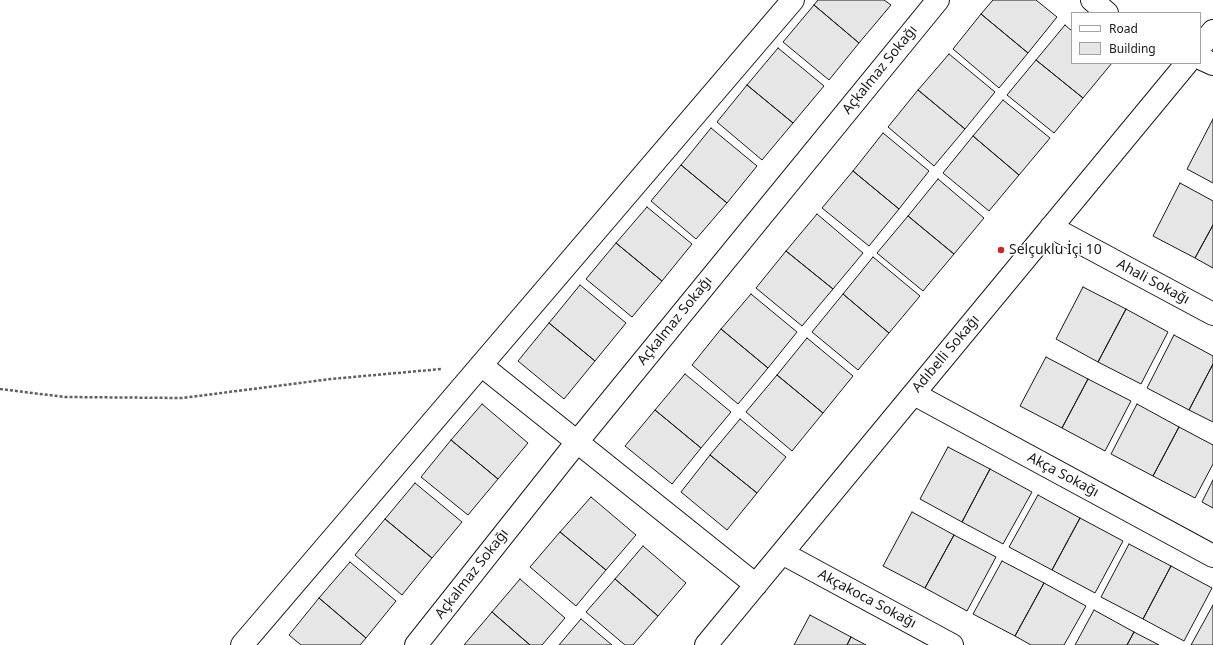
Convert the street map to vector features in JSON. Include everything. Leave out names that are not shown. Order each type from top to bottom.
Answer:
[{"type":"street","points":[[242,645],[793,0]]},
{"type":"street","name":"Açkalmaz Sokağı","points":[[416,645],[577,442],[938,0]]},
{"type":"street","points":[[1092,0],[1106,12]]},
{"type":"street","points":[[1201,45],[1213,31]]},
{"type":"street","points":[[1201,58],[1213,64]]},
{"type":"street","name":"Adıbelli Sokağı","points":[[706,645],[1051,227],[1177,66]]},
{"type":"street","name":"Ahali Sokağı","points":[[1051,227],[1213,314]]},
{"type":"street","points":[[481,365],[756,585]]},
{"type":"street","name":"Akça Sokağı","points":[[914,394],[1213,556]]},
{"type":"street","name":"Akçakoca Sokağı","points":[[782,553],[952,645]]},
{"type":"path","points":[[0,389],[65,397],[182,398],[331,378],[481,365]]},
{"type":"building","points":[[818,0],[884,0],[891,5],[859,43],[814,5]]},
{"type":"building","points":[[993,0],[1036,0],[1057,17],[1028,53],[981,14]]},
{"type":"building","points":[[814,5],[859,43],[829,80],[783,42]]},
{"type":"building","points":[[981,14],[1028,53],[999,88],[953,49]]},
{"type":"building","points":[[1065,25],[1071,30],[1071,64],[1111,64],[1083,98],[1036,60]]},
{"type":"building","points":[[778,48],[824,86],[793,123],[747,85]]},
{"type":"building","points":[[949,54],[995,92],[965,129],[918,90]]},
{"type":"building","points":[[1036,60],[1083,98],[1054,133],[1007,95]]},
{"type":"building","points":[[747,85],[793,123],[762,160],[717,122]]},
{"type":"building","points":[[918,90],[965,129],[934,166],[888,127]]},
{"type":"building","points":[[1003,100],[1050,138],[1019,175],[973,136]]},
{"type":"building","points":[[1213,119],[1213,183],[1187,169]]},
{"type":"building","points":[[711,128],[757,166],[727,203],[681,165]]},
{"type":"building","points":[[883,133],[929,171],[899,209],[853,171]]},
{"type":"building","points":[[973,136],[1019,175],[989,211],[943,173]]},
{"type":"building","points":[[681,165],[727,203],[696,239],[651,201]]},
{"type":"building","points":[[853,171],[899,209],[869,246],[822,208]]},
{"type":"building","points":[[938,179],[984,218],[954,254],[908,216]]},
{"type":"building","points":[[1180,183],[1213,201],[1213,225],[1195,258],[1153,236]]},
{"type":"building","points":[[647,207],[692,244],[662,281],[616,243]]},
{"type":"building","points":[[817,214],[863,253],[833,289],[786,251]]},
{"type":"building","points":[[908,216],[954,254],[923,291],[877,253]]},
{"type":"building","points":[[1213,225],[1213,268],[1195,258]]},
{"type":"building","points":[[616,243],[662,281],[632,317],[586,279]]},
{"type":"building","points":[[786,251],[833,289],[802,326],[756,288]]},
{"type":"building","points":[[873,257],[920,296],[889,333],[843,294]]},
{"type":"building","points":[[580,285],[626,323],[595,361],[549,323]]},
{"type":"building","points":[[1083,287],[1126,309],[1098,362],[1056,339]]},
{"type":"building","points":[[751,294],[797,332],[768,368],[721,329]]},
{"type":"building","points":[[843,294],[889,333],[858,370],[812,332]]},
{"type":"building","points":[[1126,309],[1168,332],[1141,384],[1098,362]]},
{"type":"building","points":[[549,323],[595,361],[564,399],[518,361]]},
{"type":"building","points":[[721,329],[768,368],[738,404],[692,365]]},
{"type":"building","points":[[1174,335],[1213,356],[1213,364],[1189,410],[1147,388]]},
{"type":"building","points":[[807,338],[853,376],[823,413],[777,375]]},
{"type":"building","points":[[1046,357],[1088,379],[1062,428],[1020,406]]},
{"type":"building","points":[[1213,364],[1213,422],[1189,410]]},
{"type":"building","points":[[685,374],[731,412],[701,448],[655,410]]},
{"type":"building","points":[[777,375],[823,413],[792,451],[746,412]]},
{"type":"building","points":[[1088,379],[1131,401],[1105,451],[1062,428]]},
{"type":"building","points":[[482,404],[528,443],[498,479],[451,440]]},
{"type":"building","points":[[1137,404],[1179,427],[1153,476],[1111,454]]},
{"type":"building","points":[[655,410],[701,448],[672,484],[625,446]]},
{"type":"building","points":[[740,419],[786,457],[757,493],[710,455]]},
{"type":"building","points":[[1179,427],[1213,445],[1213,464],[1195,498],[1153,476]]},
{"type":"building","points":[[451,440],[498,479],[468,515],[421,477]]},
{"type":"building","points":[[948,447],[990,469],[962,522],[920,499]]},
{"type":"building","points":[[710,455],[757,493],[727,530],[681,492]]},
{"type":"building","points":[[990,469],[1032,492],[1003,544],[962,522]]},
{"type":"building","points":[[1213,480],[1213,508],[1202,502]]},
{"type":"building","points":[[415,483],[462,522],[432,558],[385,519]]},
{"type":"building","points":[[1038,495],[1080,518],[1052,570],[1009,547]]},
{"type":"building","points":[[591,497],[636,535],[606,570],[560,532]]},
{"type":"building","points":[[912,512],[954,535],[925,588],[883,566]]},
{"type":"building","points":[[1080,518],[1123,541],[1095,593],[1052,570]]},
{"type":"building","points":[[385,519],[432,558],[402,595],[355,555]]},
{"type":"building","points":[[560,532],[606,570],[576,606],[530,567]]},
{"type":"building","points":[[954,535],[996,557],[967,611],[925,588]]},
{"type":"building","points":[[1129,544],[1171,566],[1143,619],[1101,597]]},
{"type":"building","points":[[643,546],[686,583],[658,616],[615,579]]},
{"type":"building","points":[[1002,561],[1044,583],[1015,636],[973,614]]},
{"type":"building","points":[[350,562],[396,601],[366,638],[319,598]]},
{"type":"building","points":[[1171,566],[1212,588],[1184,641],[1143,619]]},
{"type":"building","points":[[520,579],[565,618],[542,645],[530,645],[492,612]]},
{"type":"building","points":[[615,579],[658,616],[633,645],[625,645],[586,612]]},
{"type":"building","points":[[1044,583],[1086,606],[1064,645],[1031,645],[1015,636]]},
{"type":"building","points":[[319,598],[366,638],[360,645],[301,645],[289,635]]},
{"type":"building","points":[[1213,605],[1213,645],[1191,645]]},
{"type":"building","points":[[1094,610],[1134,632],[1127,645],[1075,645]]},
{"type":"building","points":[[492,612],[530,645],[464,645]]},
{"type":"building","points":[[810,615],[851,637],[847,645],[794,645]]},
{"type":"building","points":[[581,619],[612,645],[559,645]]},
{"type":"building","points":[[1134,632],[1159,645],[1127,645]]},
{"type":"building","points":[[851,637],[866,645],[847,645]]},
{"type":"place","name":"Selçuklu İçi 10","points":[[1001,250]]}]
